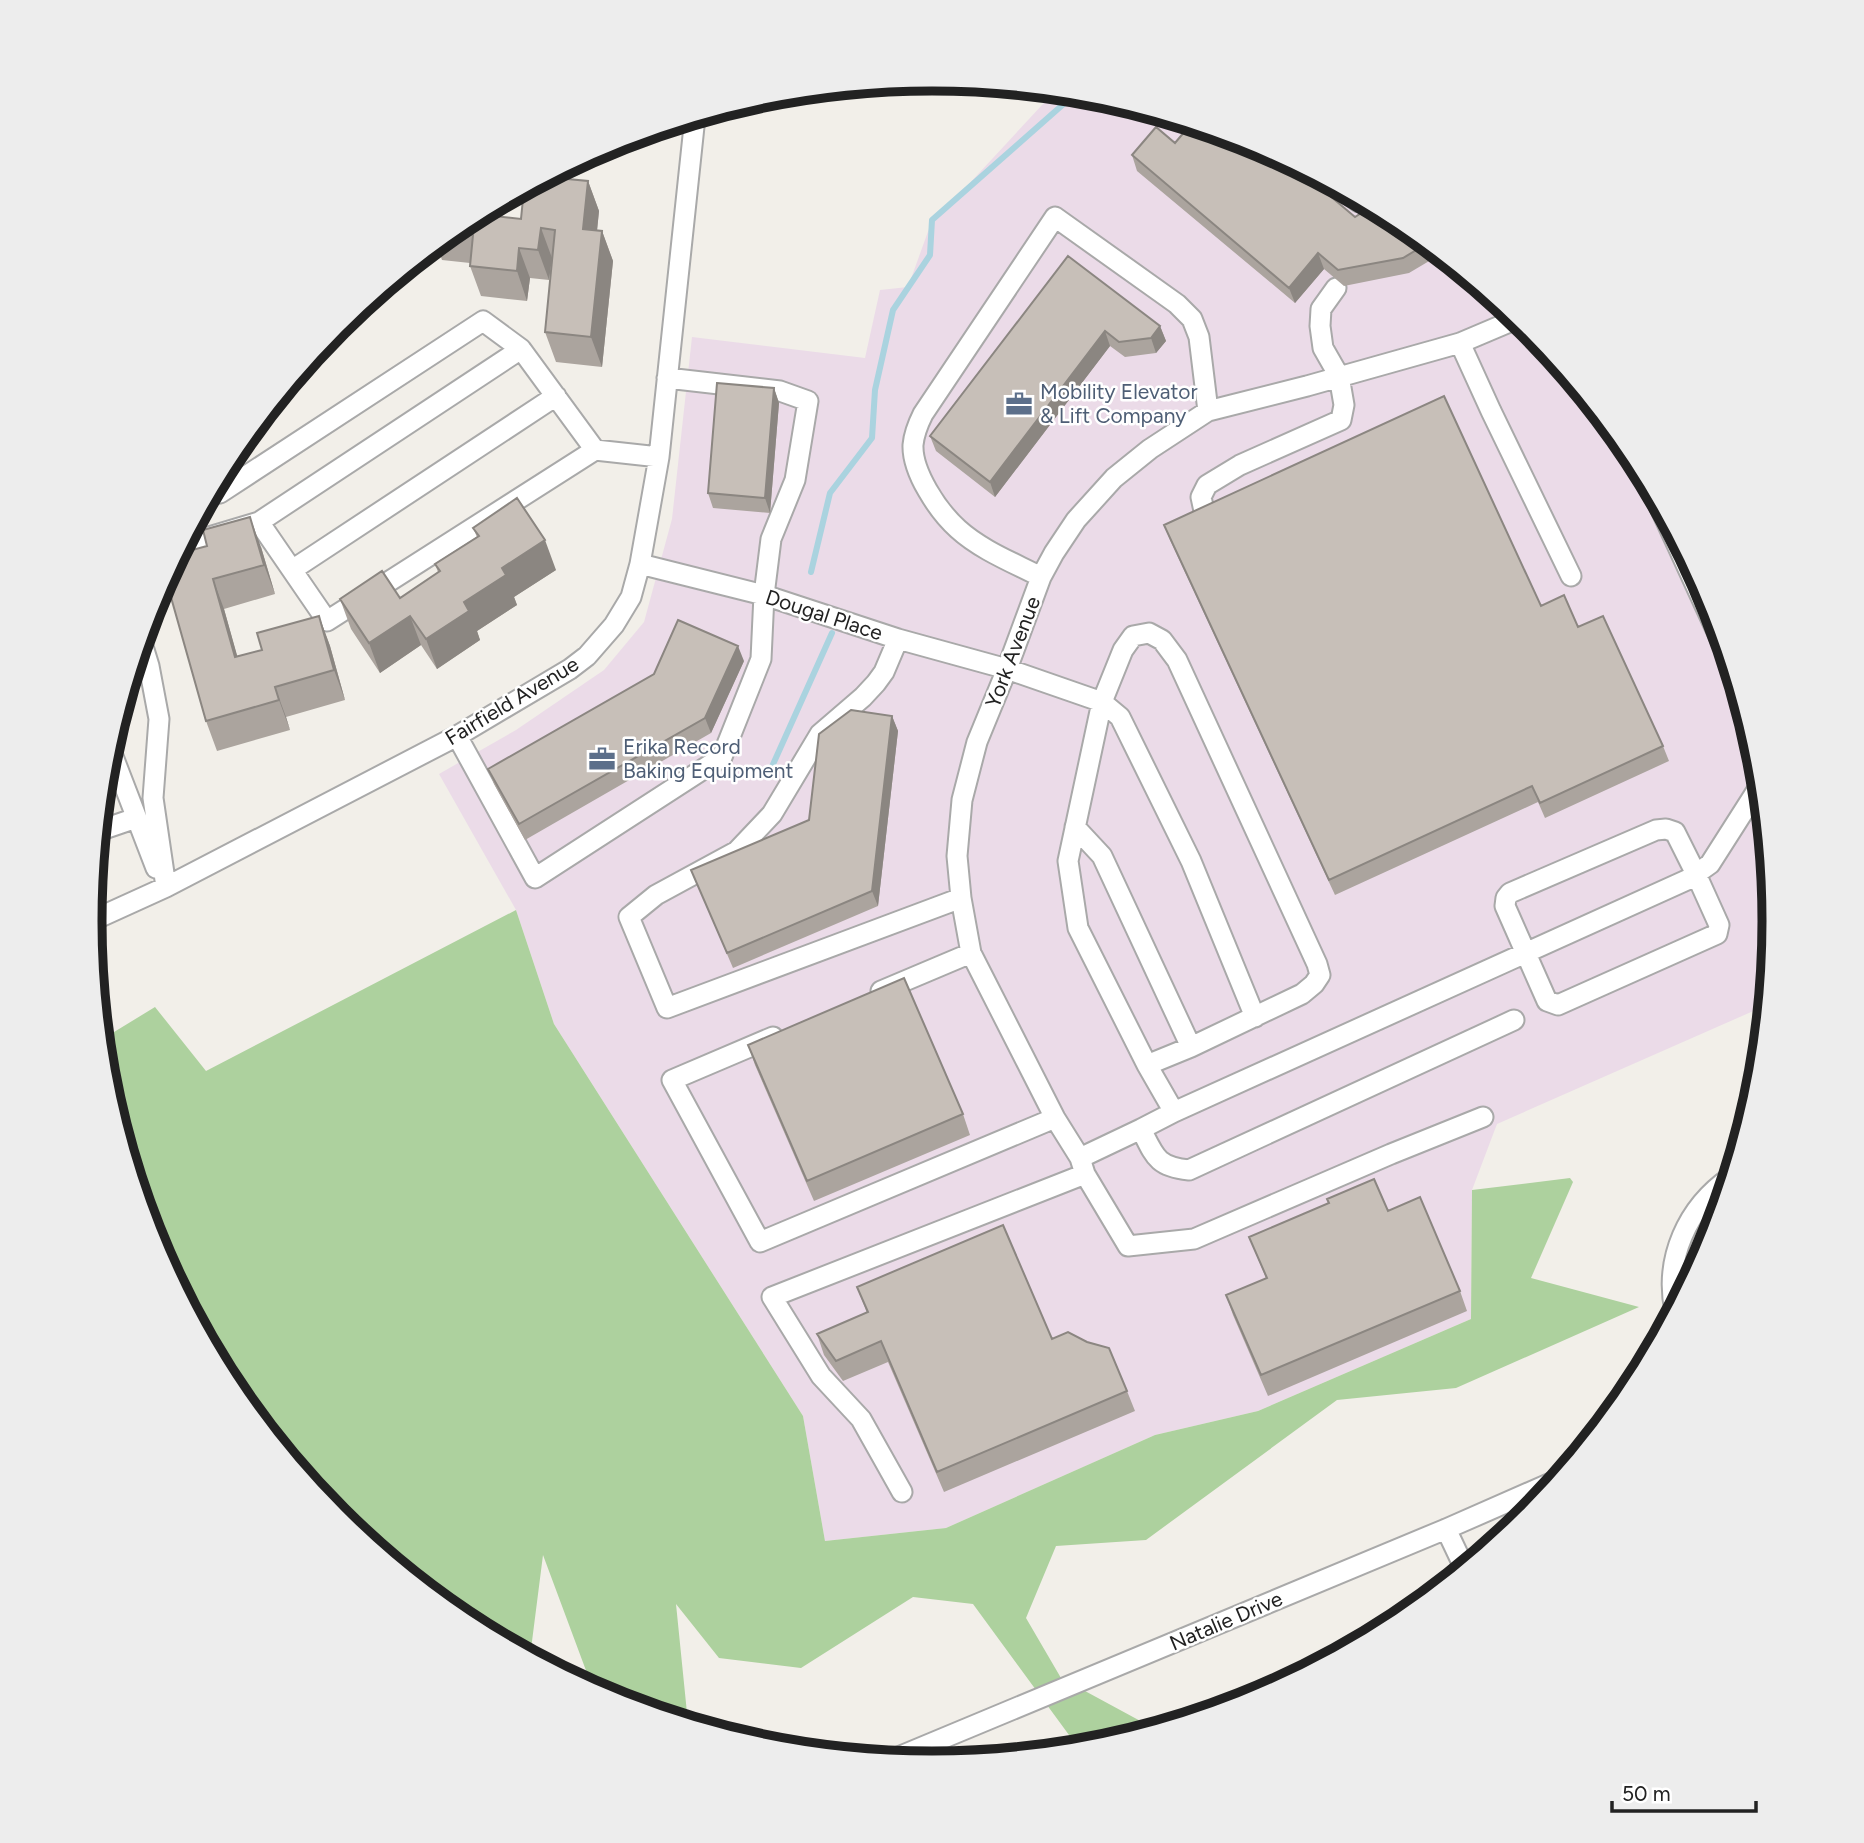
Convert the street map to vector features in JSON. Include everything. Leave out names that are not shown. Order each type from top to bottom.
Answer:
[{"type":"street","name":"Fairfield Avenue","points":[[102,916],[166,887],[457,736],[570,669],[587,656],[614,625],[631,597],[640,564],[659,457],[694,126]]},
{"type":"street","points":[[1041,577],[978,544],[957,529],[936,504],[922,479],[913,447],[915,432],[923,414],[1055,217],[1177,304],[1192,319],[1199,337],[1208,411]]},
{"type":"street","points":[[1204,511],[1201,498],[1207,485],[1240,465],[1340,420],[1344,405],[1339,376],[1323,348],[1320,326],[1321,309],[1336,288]]},
{"type":"street","points":[[222,492],[483,321],[521,349],[595,450]]},
{"type":"street","name":"York Avenue","points":[[1483,1117],[1194,1239],[1128,1246],[1055,1118],[971,953],[957,856],[962,800],[977,742],[1041,577],[1076,520],[1114,478],[1150,449],[1208,411],[1460,343],[1507,323]]},
{"type":"street","points":[[1460,343],[1571,576]]},
{"type":"street","points":[[194,541],[259,522],[521,349]]},
{"type":"street","points":[[457,736],[535,878],[722,757],[761,659],[764,595],[772,539],[795,480],[808,401],[780,391],[667,379]]},
{"type":"street","points":[[292,570],[556,396]]},
{"type":"street","points":[[259,522],[327,621],[595,450],[659,457]]},
{"type":"street","name":"Dougal Place","points":[[640,564],[764,595],[898,639],[1007,669],[1102,702]]},
{"type":"street","points":[[1147,1065],[1302,994],[1320,975],[1177,660],[1162,640],[1149,633],[1133,636],[1123,650],[1102,702],[1068,861],[1078,928],[1147,1065],[1174,1112]]},
{"type":"street","points":[[898,639],[884,672],[876,683],[820,734],[772,814],[737,851],[656,895],[629,917],[667,1008],[961,898]]},
{"type":"street","points":[[146,656],[159,719],[153,798],[166,887]]},
{"type":"street","points":[[1102,702],[1119,717],[1191,861],[1255,1017]]},
{"type":"street","points":[[115,769],[153,863],[166,887]]},
{"type":"street","points":[[902,1492],[861,1419],[821,1376],[772,1297],[1083,1166],[1174,1112],[1689,879],[1710,864],[1753,797]]},
{"type":"street","points":[[107,828],[136,818]]},
{"type":"street","points":[[1075,827],[1102,856],[1191,1047]]},
{"type":"street","points":[[1656,830],[1675,832],[1696,874],[1719,925],[1717,934],[1558,1006],[1547,1000],[1505,906],[1510,893],[1656,830]]},
{"type":"street","points":[[859,1001],[971,953]]},
{"type":"street","points":[[1142,1129],[1160,1162],[1173,1168],[1189,1170],[1514,1020]]},
{"type":"street","points":[[796,1027],[671,1080],[760,1242],[1055,1118]]},
{"type":"street","points":[[1673,1296],[1673,1269],[1679,1243],[1699,1206],[1719,1185]]},
{"type":"street","name":"Natalie Drive","points":[[912,1751],[1538,1489]]},
{"type":"street","points":[[1446,1529],[1461,1561]]},
{"type":"shaded area","points":[[1047,99],[1147,119],[1250,154],[1347,202],[1438,263],[1480,297],[1556,374],[1623,460],[1677,554],[1699,604],[1718,655],[1747,759],[1761,867],[1761,976],[1757,1009],[1497,1124],[1472,1190],[1471,1319],[1258,1411],[1155,1435],[946,1528],[825,1541],[803,1416],[554,1024],[516,910],[439,774],[516,730],[604,670],[644,622],[672,519],[692,337],[865,358],[880,290],[908,287],[930,226]]},
{"type":"green space","points":[[516,910],[554,1024],[803,1416],[825,1541],[946,1528],[1155,1435],[1258,1411],[1471,1319],[1472,1190],[1570,1178],[1573,1182],[1531,1278],[1639,1307],[1456,1388],[1337,1400],[1146,1540],[1056,1546],[1026,1618],[1061,1678],[1146,1724],[1072,1740],[973,1604],[913,1597],[801,1668],[719,1658],[676,1604],[687,1713],[684,1714],[588,1677],[543,1555],[531,1648],[471,1612],[384,1546],[345,1509],[273,1427],[241,1383],[213,1337],[187,1289],[165,1239],[130,1136],[117,1084],[110,1035],[155,1007],[206,1071]]},
{"type":"building","points":[[1156,127],[1175,143],[1185,131],[1250,154],[1322,189],[1355,217],[1363,212],[1418,249],[1403,258],[1338,270],[1318,253],[1289,288],[1132,155]]},
{"type":"building","points":[[562,179],[588,181],[583,229],[602,231],[591,337],[545,332],[555,230],[541,228],[538,250],[519,248],[517,271],[470,266],[473,235],[467,234],[495,216],[521,219],[523,199]]},
{"type":"building","name":"Mobility Elevator & Lift Company","points":[[1068,256],[1160,326],[1151,338],[1119,342],[1105,331],[990,482],[930,436]]},
{"type":"building","points":[[717,383],[774,388],[765,498],[708,493]]},
{"type":"building","points":[[1444,396],[1541,606],[1564,595],[1578,627],[1603,616],[1663,746],[1540,803],[1532,786],[1329,880],[1164,525]]},
{"type":"building","points":[[517,498],[545,540],[502,568],[506,575],[464,602],[469,611],[426,639],[410,616],[369,643],[340,599],[382,571],[400,598],[440,571],[435,564],[479,536],[473,528]]},
{"type":"building","points":[[250,517],[264,565],[213,579],[235,657],[262,650],[257,633],[319,616],[334,670],[275,687],[279,700],[206,721],[170,593],[189,551],[207,546],[203,530]]},
{"type":"building","name":"Erika Record Baking Equipment","points":[[678,620],[738,646],[705,718],[519,824],[488,769],[654,674]]},
{"type":"building","points":[[851,710],[892,716],[872,891],[727,953],[691,870],[809,820],[819,734]]},
{"type":"building","points":[[904,978],[963,1114],[807,1181],[748,1045]]},
{"type":"building","points":[[1374,1179],[1388,1211],[1420,1197],[1460,1291],[1261,1375],[1226,1295],[1267,1278],[1249,1237],[1329,1203],[1327,1199]]},
{"type":"building","points":[[1003,1225],[1052,1339],[1068,1332],[1087,1342],[1109,1348],[1127,1391],[937,1472],[881,1341],[836,1361],[817,1334],[868,1312],[857,1287]]},
{"type":"waterway","points":[[811,572],[830,493],[872,438],[875,390],[893,310],[930,255],[932,220],[1066,102]]},
{"type":"waterway","points":[[770,771],[832,633]]},
{"type":"place","name":"Mobility Elevator & Lift Company","points":[[1019,404]]},
{"type":"place","name":"Erika Record Baking Equipment","points":[[602,759]]}]
